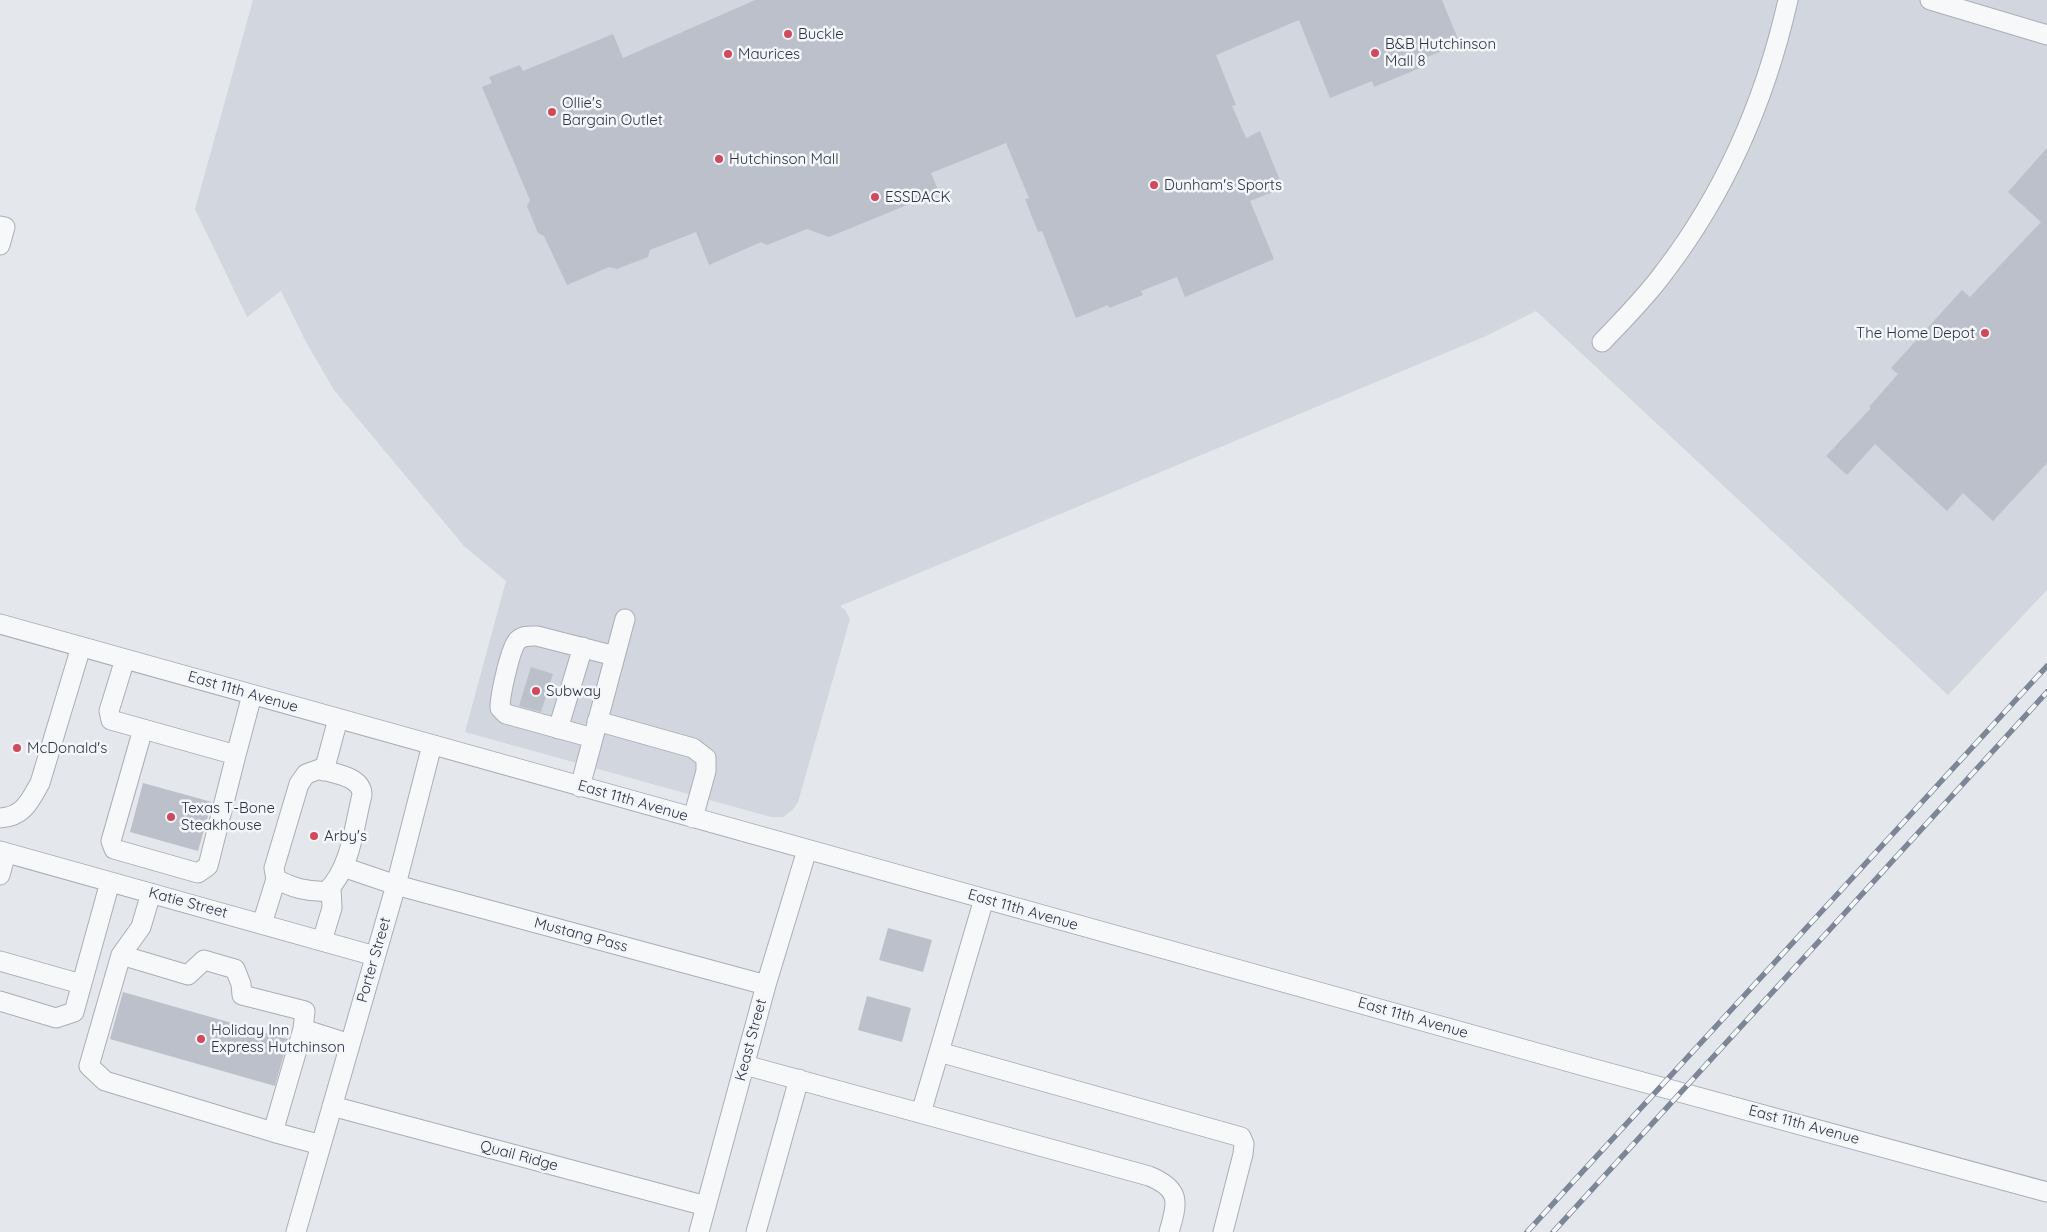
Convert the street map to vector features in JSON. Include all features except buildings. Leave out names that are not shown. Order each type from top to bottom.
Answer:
[{"type":"street","points":[[1602,342],[1664,272],[1693,232],[1717,192],[1740,146],[1758,98],[1778,42],[1788,0]]},
{"type":"street","points":[[1930,0],[2047,36]]},
{"type":"street","points":[[0,226],[5,227],[0,245]]},
{"type":"street","points":[[580,787],[625,619]]},
{"type":"street","name":"East 11th Avenue","points":[[0,624],[807,850],[2047,1192]]},
{"type":"street","points":[[615,656],[537,636],[525,636],[518,641],[500,699],[500,708],[506,714],[558,729],[595,730],[693,748],[706,758],[706,771],[693,818]]},
{"type":"street","points":[[0,818],[20,813],[29,803],[40,783],[81,647]]},
{"type":"street","points":[[558,729],[583,648]]},
{"type":"street","points":[[125,659],[109,711],[111,720],[236,754]]},
{"type":"street","points":[[143,729],[111,841],[114,850],[198,873],[208,866],[252,695]]},
{"type":"street","points":[[324,771],[338,719]]},
{"type":"street","name":"Porter Street","points":[[296,1232],[396,885],[432,745]]},
{"type":"street","points":[[262,924],[276,878],[274,868],[299,784],[306,774],[320,769],[355,780],[362,789],[343,867],[337,881],[327,891],[310,892],[289,886],[276,878]]},
{"type":"street","name":"Keast Street","points":[[699,1232],[766,985],[807,850]]},
{"type":"street","points":[[0,875],[3,852]]},
{"type":"street","name":"Katie Street","points":[[3,852],[375,956]]},
{"type":"street","name":"Mustang Pass","points":[[343,867],[396,885],[766,985]]},
{"type":"street","points":[[0,1001],[56,1018],[74,1012],[110,882]]},
{"type":"street","points":[[322,941],[332,908],[331,886]]},
{"type":"street","points":[[151,893],[141,927],[121,956],[90,1066],[105,1081],[321,1145]]},
{"type":"street","points":[[921,1113],[984,899]]},
{"type":"street","points":[[121,956],[188,975],[204,960],[235,970],[241,984],[242,995],[305,1011],[303,1029],[273,1132]]},
{"type":"street","points":[[0,961],[81,984]]},
{"type":"street","points":[[303,1029],[350,1044]]},
{"type":"street","points":[[939,1052],[1241,1137],[1244,1144],[1243,1154],[1223,1232]]},
{"type":"street","points":[[745,1065],[1140,1173],[1166,1183],[1174,1192],[1176,1202],[1169,1232]]},
{"type":"street","points":[[756,1232],[799,1079]]},
{"type":"street","name":"Quail Ridge","points":[[332,1106],[706,1206]]},
{"type":"shaded area","points":[[253,0],[2047,0],[2047,590],[1948,695],[1536,311],[1486,336],[840,606],[845,610],[850,619],[798,802],[783,817],[771,817],[465,732],[506,581],[464,546],[334,390],[306,342],[281,291],[247,317],[195,209]]},
{"type":"railway","points":[[1527,1232],[2047,666]]},
{"type":"railway","points":[[1553,1232],[2047,692]]},
{"type":"place","name":"Buckle","points":[[788,34]]},
{"type":"place","name":"B&B Hutchinson Mall 8","points":[[1375,53]]},
{"type":"place","name":"Maurices","points":[[728,54]]},
{"type":"place","name":"Ollie's Bargain Outlet","points":[[552,112]]},
{"type":"place","name":"Hutchinson Mall","points":[[719,159]]},
{"type":"place","name":"Dunham's Sports","points":[[1154,185]]},
{"type":"place","name":"ESSDACK","points":[[875,197]]},
{"type":"place","name":"The Home Depot","points":[[1985,333]]},
{"type":"place","name":"Subway","points":[[536,691]]},
{"type":"place","name":"McDonald's","points":[[17,748]]},
{"type":"place","name":"Texas T-Bone Steakhouse","points":[[171,817]]},
{"type":"place","name":"Arby's","points":[[314,836]]},
{"type":"place","name":"Holiday Inn Express Hutchinson","points":[[201,1039]]}]
